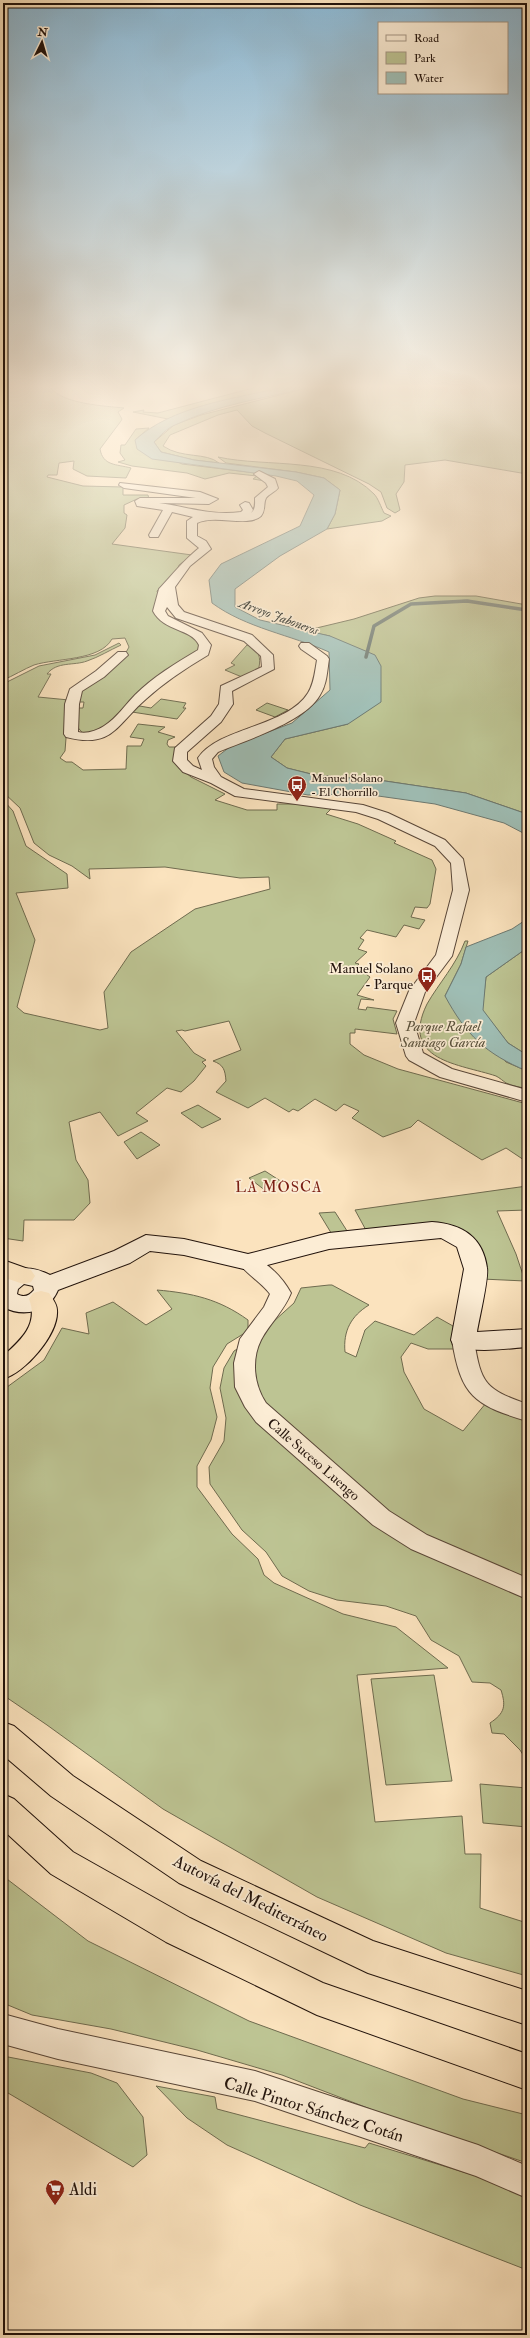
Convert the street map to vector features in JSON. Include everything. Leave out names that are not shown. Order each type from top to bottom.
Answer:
[{"type":"highway","points":[[3,1370],[35,1341],[44,1316],[45,1305],[43,1292]]},
{"type":"highway","name":"Autovía del Mediterráneo","points":[[3,1736],[62,1786],[190,1872],[368,1956],[527,2008]]},
{"type":"highway","points":[[3,1809],[62,1863]]},
{"type":"highway","points":[[3,1820],[62,1863],[178,1930],[317,1998],[527,2072]]},
{"type":"street","points":[[209,497],[213,499],[209,501],[140,501],[141,504],[169,508],[201,517],[250,518],[258,514],[261,510],[260,498],[262,497]]},
{"type":"street","points":[[223,518],[244,515],[248,510],[245,505]]},
{"type":"street","points":[[154,535],[169,508]]},
{"type":"street","points":[[122,655],[100,674],[76,689],[72,704],[71,734],[83,736],[96,735],[109,729],[121,720],[140,697],[177,668],[204,652],[206,646],[204,641],[192,632],[164,619],[159,611],[163,601],[162,590],[169,587],[186,564],[205,549],[202,543],[192,538],[192,521],[201,517]]},
{"type":"street","points":[[169,587],[172,606],[180,615],[248,638],[267,655],[268,670],[226,689],[226,704],[208,728],[180,751],[180,761],[188,769],[216,780],[240,794],[358,808],[383,816],[440,843],[458,862],[461,890],[444,956],[418,990],[405,1023],[414,1056],[446,1073],[527,1096]]},
{"type":"street","points":[[216,780],[207,767],[205,758],[213,749],[282,719],[314,696],[320,679],[323,659],[305,646]]},
{"type":"street","points":[[13,1272],[16,1278],[6,1286],[6,1301],[20,1305],[35,1303],[43,1292],[122,1257],[146,1243],[184,1247],[248,1262],[329,1241],[432,1230],[446,1231],[467,1244],[476,1269],[463,1340],[468,1367],[473,1383],[489,1399],[527,1412]]},
{"type":"street","name":"Calle Suceso Luengo","points":[[248,1262],[268,1277],[281,1293],[275,1309],[250,1341],[244,1364],[244,1386],[251,1401],[260,1411],[381,1518],[418,1542],[527,1589]]},
{"type":"street","points":[[13,1272],[35,1277],[43,1292]]},
{"type":"street","points":[[463,1340],[488,1341],[527,1338]]},
{"type":"street","name":"Calle Pintor Sánchez Cotán","points":[[3,2029],[58,2044],[255,2086],[478,2161],[527,2182]]},
{"type":"green space","points":[[3,497],[149,497],[149,499],[137,499],[124,505],[124,513],[127,515],[125,528],[112,544],[192,555],[179,565],[175,575],[157,591],[160,600],[157,614],[194,636],[202,649],[101,732],[84,734],[79,729],[76,722],[76,708],[83,708],[84,702],[77,702],[81,690],[124,656],[129,647],[125,638],[112,639],[106,646],[88,655],[34,665],[3,680]]},
{"type":"green space","points":[[339,497],[376,497],[384,513],[391,516],[382,521],[327,529],[335,514]]},
{"type":"green space","points":[[383,497],[397,497],[400,510],[395,513],[387,508]]},
{"type":"green space","points":[[435,596],[476,596],[527,605],[527,814],[466,793],[385,781],[315,775],[287,768],[271,757],[285,739],[348,724],[330,636],[304,631],[354,619],[419,598]]},
{"type":"green space","points":[[119,643],[121,645],[96,658],[61,665],[51,670],[47,674],[51,674],[38,697],[69,700],[65,751],[60,758],[66,762],[72,762],[83,770],[126,769],[127,746],[141,746],[144,739],[130,737],[138,724],[165,727],[158,732],[175,737],[168,740],[167,744],[169,747],[177,747],[178,766],[191,777],[225,794],[215,800],[247,810],[277,810],[277,804],[306,804],[331,809],[326,814],[358,824],[396,841],[394,843],[432,860],[436,869],[430,904],[427,908],[415,907],[411,917],[425,920],[419,929],[404,925],[396,937],[367,930],[360,938],[364,940],[358,949],[367,952],[355,963],[359,964],[356,967],[370,977],[357,995],[374,1000],[361,999],[358,1009],[366,1010],[367,1007],[397,1011],[393,1019],[397,1034],[355,1029],[355,1033],[350,1033],[350,1044],[364,1055],[398,1069],[527,1104],[527,1162],[506,1148],[482,1160],[418,1120],[411,1127],[383,1137],[352,1118],[359,1111],[344,1104],[336,1111],[315,1099],[298,1111],[293,1109],[289,1112],[265,1098],[248,1108],[216,1092],[226,1081],[222,1066],[213,1061],[241,1050],[229,1021],[185,1031],[176,1031],[194,1053],[206,1060],[202,1062],[206,1066],[194,1081],[181,1092],[167,1088],[136,1113],[148,1121],[118,1136],[100,1112],[69,1122],[76,1160],[88,1180],[90,1203],[74,1220],[24,1220],[23,1241],[3,1238],[3,800],[13,811],[26,846],[67,874],[68,888],[16,893],[35,940],[17,1007],[24,1013],[100,1030],[108,1028],[104,992],[131,952],[195,909],[270,889],[269,877],[240,878],[165,867],[89,869],[90,879],[72,866],[49,855],[34,843],[20,808],[3,792],[3,684],[39,666],[95,655]]},
{"type":"green space","points":[[247,645],[254,646],[258,652],[260,661],[258,671],[242,677],[225,670],[235,665],[231,663]]},
{"type":"green space","points":[[161,699],[186,703],[183,708],[186,708],[177,719],[132,712],[134,705],[151,708]]},
{"type":"green space","points":[[267,703],[288,710],[275,717],[256,710]]},
{"type":"green space","name":"Parque Rafael Santiago García","points":[[465,941],[468,941],[461,964],[445,996],[506,1062],[527,1071],[527,1089],[508,1084],[496,1076],[466,1068],[438,1057],[427,1049],[421,1038],[420,1023],[427,1004],[452,966]]},
{"type":"green space","points":[[527,948],[527,1055],[508,1043],[482,1010],[486,977]]},
{"type":"green space","points":[[198,1105],[221,1119],[202,1128],[181,1113]]},
{"type":"green space","points":[[141,1132],[160,1145],[137,1159],[124,1142]]},
{"type":"green space","points":[[265,1171],[282,1182],[266,1191],[249,1178]]},
{"type":"green space","points":[[527,1186],[527,1210],[497,1211],[516,1254],[525,1281],[482,1279],[471,1239],[367,1232],[355,1210]]},
{"type":"green space","points":[[335,1212],[349,1234],[333,1236],[319,1213]]},
{"type":"green space","points":[[332,1285],[369,1305],[353,1319],[345,1337],[345,1352],[356,1357],[365,1330],[375,1321],[414,1335],[437,1317],[453,1326],[455,1334],[452,1345],[456,1346],[455,1349],[428,1349],[411,1343],[401,1357],[404,1372],[424,1409],[463,1431],[486,1403],[527,1417],[527,1583],[424,1539],[382,1511],[267,1410],[251,1377],[256,1345],[263,1331],[294,1303],[301,1288]]},
{"type":"green space","points":[[157,1290],[205,1298],[226,1307],[248,1320],[248,1331],[227,1344],[213,1367],[210,1388],[217,1417],[211,1440],[197,1466],[197,1487],[232,1534],[258,1559],[264,1575],[274,1583],[343,1614],[396,1627],[448,1668],[357,1675],[375,1822],[462,1816],[465,1854],[481,1854],[480,1908],[527,1923],[527,1976],[446,1953],[317,1897],[163,1809],[3,1695],[3,1390],[44,1360],[62,1328],[89,1334],[86,1313],[113,1302],[146,1325],[172,1309]]},
{"type":"green space","points":[[242,1346],[237,1387],[378,1528],[527,1598],[527,1761],[520,1750],[504,1734],[492,1733],[490,1723],[499,1716],[504,1705],[501,1690],[490,1683],[472,1682],[459,1656],[431,1640],[416,1616],[386,1606],[337,1600],[309,1591],[282,1576],[266,1552],[242,1530],[210,1484],[209,1467],[224,1441],[226,1418],[220,1388],[224,1368],[234,1351]]},
{"type":"green space","points":[[434,1675],[452,1781],[386,1785],[371,1679]]},
{"type":"green space","points":[[480,1784],[527,1788],[527,1827],[483,1823]]},
{"type":"green space","points":[[3,1876],[88,1941],[249,2021],[463,2099],[527,2115],[527,2163],[391,2117],[282,2075],[197,2050],[111,2029],[32,2015],[3,2003]]},
{"type":"green space","points":[[3,2056],[91,2073],[117,2083],[143,2117],[147,2155],[133,2167],[3,2090]]},
{"type":"green space","points":[[156,2086],[215,2097],[217,2109],[365,2148],[369,2143],[499,2183],[527,2194],[527,2270],[360,2205],[227,2145],[187,2118]]},
{"type":"water","points":[[313,497],[339,497],[335,514],[327,529],[280,556],[235,589],[235,607],[260,620],[330,636],[375,655],[381,666],[381,702],[348,724],[285,739],[271,757],[287,768],[315,775],[385,781],[466,793],[527,814],[527,835],[504,823],[435,804],[364,794],[308,795],[242,783],[224,772],[218,756],[231,746],[292,723],[330,690],[329,652],[239,619],[212,603],[209,580],[221,564],[300,526]]},
{"type":"water","points":[[527,919],[527,948],[486,977],[483,1010],[508,1043],[527,1055],[527,1071],[500,1058],[478,1042],[461,1022],[445,996],[461,964],[466,947],[512,929]]},
{"type":"waterway","points":[[366,657],[374,626],[411,604],[467,601]]},
{"type":"waterway","points":[[467,601],[527,610]]},
{"type":"place","name":"Manuel Solano - El Chorrillo","points":[[297,802]]},
{"type":"place","name":"Manuel Solano - Parque","points":[[427,993]]},
{"type":"place","name":"Aldi","points":[[55,2206]]},
{"type":"district","name":"LA MOSCA","points":[[279,1187]]},
{"type":"water label","name":"Arroyo Jaboneros","points":[[279,616]]}]
